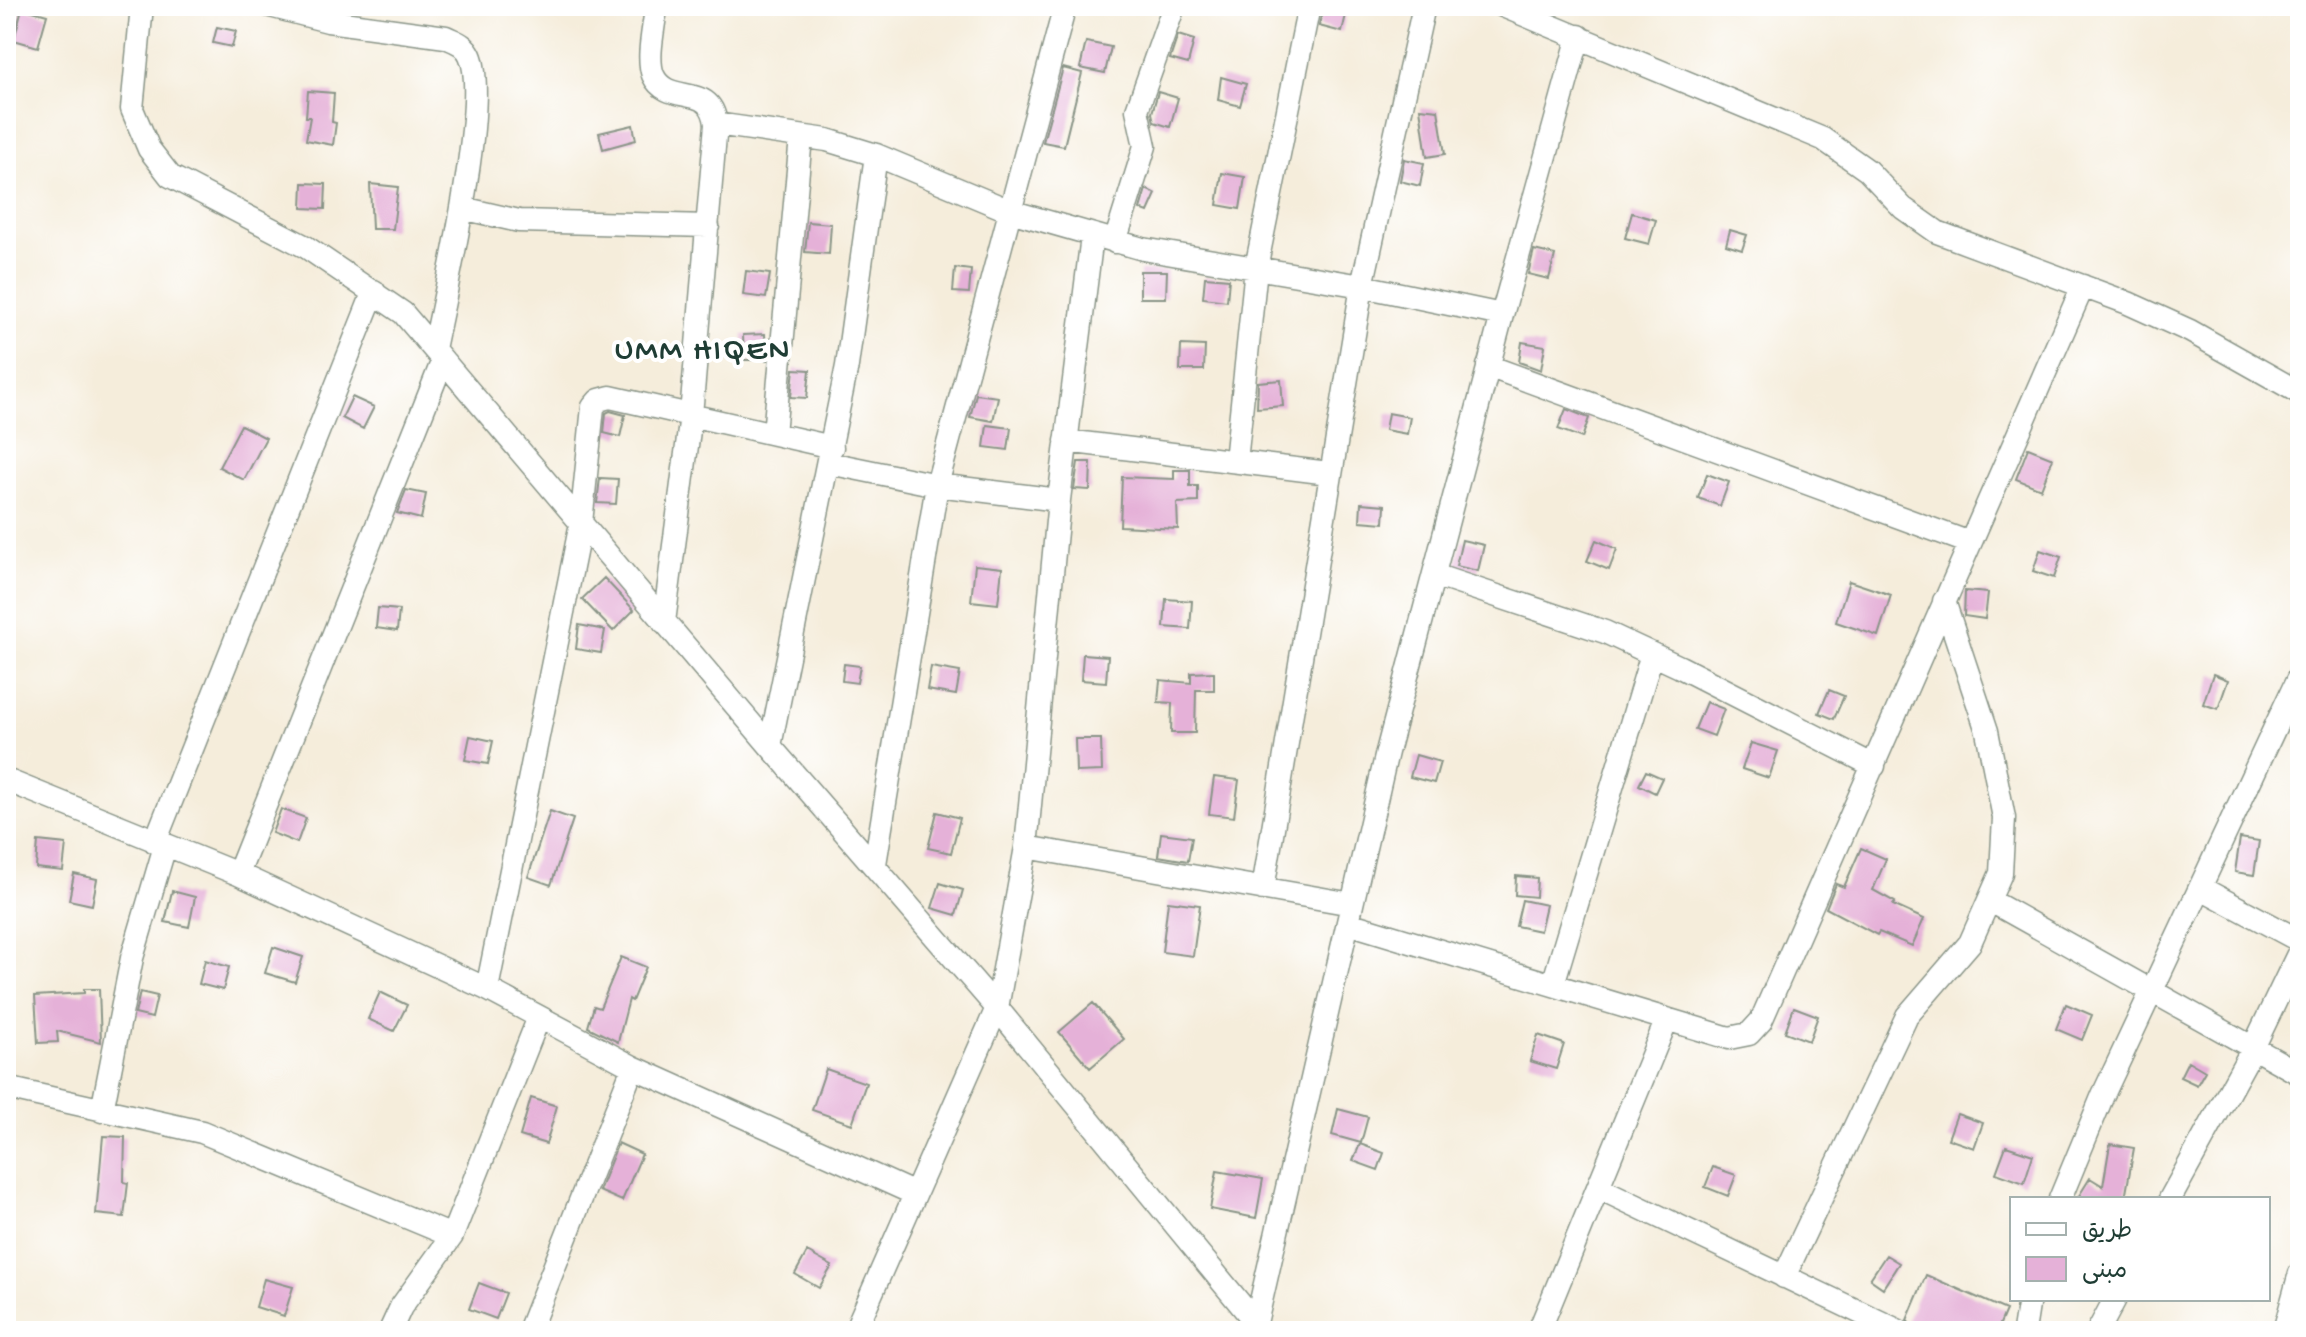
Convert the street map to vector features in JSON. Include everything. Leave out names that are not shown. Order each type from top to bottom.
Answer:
[{"type":"street","points":[[142,6],[132,109],[149,149],[170,176],[306,247],[403,313],[997,1008],[1258,1327]]},
{"type":"street","points":[[238,874],[438,354],[462,208],[475,86],[471,57],[463,45],[446,37],[328,21],[270,6]]},
{"type":"street","points":[[656,6],[653,74],[661,85],[681,95],[704,99],[714,108],[716,124],[691,415],[664,622]]},
{"type":"street","points":[[875,864],[937,485],[1065,6]]},
{"type":"street","points":[[1115,242],[1145,146],[1137,110],[1174,6]]},
{"type":"street","points":[[1236,461],[1256,268],[1309,6]]},
{"type":"street","points":[[1263,889],[1362,286],[1424,6]]},
{"type":"street","points":[[1503,6],[1823,139],[1867,170],[1903,208],[1937,232],[2083,286],[2190,331],[2300,393]]},
{"type":"street","points":[[1258,1327],[1350,914],[1434,575],[1579,36]]},
{"type":"street","points":[[716,124],[801,137],[876,155],[1010,211],[1115,242],[1362,286],[1502,315]]},
{"type":"street","points":[[774,434],[801,137]]},
{"type":"street","points":[[770,746],[847,366],[876,155]]},
{"type":"street","points":[[462,208],[519,221],[708,226]]},
{"type":"street","points":[[855,1331],[997,1008],[1026,847],[1059,500],[1092,236]]},
{"type":"street","points":[[1026,847],[1263,889],[1350,914],[1553,984],[1729,1038],[1749,1034],[1761,1021],[2083,286]]},
{"type":"street","points":[[102,1111],[132,958],[160,844],[374,291]]},
{"type":"street","points":[[1488,366],[1970,543]]},
{"type":"street","points":[[487,989],[581,523],[593,407],[599,400],[610,397],[774,434],[830,455],[937,485],[1059,500]]},
{"type":"street","points":[[1066,441],[1329,473]]},
{"type":"street","points":[[1434,575],[1605,632],[1874,766]]},
{"type":"street","points":[[1784,1277],[1907,1016],[1970,943],[2001,873],[2004,818],[1987,731],[1944,601]]},
{"type":"street","points":[[1553,984],[1652,654]]},
{"type":"street","points":[[2061,1197],[2151,993],[2300,674]]},
{"type":"street","points":[[6,780],[238,874],[487,989],[633,1067],[915,1194]]},
{"type":"street","points":[[2201,888],[2300,941]]},
{"type":"street","points":[[1989,900],[2252,1050],[2300,1074]]},
{"type":"street","points":[[2171,1197],[2252,1050],[2300,950]]},
{"type":"street","points":[[390,1331],[401,1307],[452,1236],[539,1017]]},
{"type":"street","points":[[1539,1331],[1667,1019]]},
{"type":"street","points":[[529,1331],[633,1067]]},
{"type":"street","points":[[6,1088],[202,1132],[452,1236]]},
{"type":"street","points":[[1599,1188],[1899,1331]]},
{"type":"street","points":[[2284,1331],[2298,1289]]},
{"type":"street","points":[[2029,1301],[2031,1328]]},
{"type":"street","points":[[2098,1331],[2114,1301]]},
{"type":"building","points":[[1323,6],[1348,6],[1342,32],[1319,26]]},
{"type":"building","points":[[22,8],[47,15],[38,47],[14,40]]},
{"type":"building","points":[[217,27],[236,31],[232,47],[213,43]]},
{"type":"building","points":[[1178,35],[1194,40],[1188,64],[1170,59]]},
{"type":"building","points":[[1086,42],[1111,47],[1105,73],[1080,68]]},
{"type":"building","points":[[1063,68],[1082,73],[1064,146],[1043,142]]},
{"type":"building","points":[[1221,77],[1246,84],[1240,106],[1218,100]]},
{"type":"building","points":[[308,91],[334,93],[332,122],[336,123],[333,145],[306,140],[310,117],[306,117]]},
{"type":"building","points":[[1158,92],[1178,98],[1170,127],[1154,122],[1152,113]]},
{"type":"building","points":[[1420,108],[1438,110],[1445,154],[1427,157]]},
{"type":"building","points":[[633,125],[636,140],[603,149],[599,133]]},
{"type":"building","points":[[1404,159],[1424,163],[1420,186],[1400,181]]},
{"type":"building","points":[[1222,173],[1245,177],[1240,209],[1217,205]]},
{"type":"building","points":[[303,183],[326,184],[325,209],[302,208]]},
{"type":"building","points":[[370,184],[398,187],[393,229],[372,229]]},
{"type":"building","points":[[1146,189],[1156,194],[1148,212],[1140,209]]},
{"type":"building","points":[[1632,213],[1656,220],[1649,244],[1625,238]]},
{"type":"building","points":[[808,222],[831,224],[829,254],[805,252]]},
{"type":"building","points":[[1730,230],[1747,235],[1742,250],[1726,245]]},
{"type":"building","points":[[1534,250],[1555,255],[1549,279],[1528,274]]},
{"type":"building","points":[[955,268],[971,270],[969,293],[953,292]]},
{"type":"building","points":[[746,271],[770,274],[766,298],[743,295]]},
{"type":"building","points":[[1140,271],[1167,271],[1166,298],[1140,298]]},
{"type":"building","points":[[1205,277],[1229,279],[1227,301],[1203,298]]},
{"type":"building","points":[[765,334],[766,360],[744,360],[743,335]]},
{"type":"building","points":[[1522,342],[1545,346],[1541,370],[1519,362]]},
{"type":"building","points":[[1181,345],[1205,346],[1204,370],[1180,370]]},
{"type":"building","points":[[794,369],[810,370],[807,398],[791,397]]},
{"type":"building","points":[[1281,380],[1283,406],[1257,408],[1258,382]]},
{"type":"building","points":[[976,394],[998,397],[993,421],[970,417]]},
{"type":"building","points":[[352,397],[374,407],[363,429],[342,418]]},
{"type":"building","points":[[1566,409],[1589,418],[1582,438],[1558,429]]},
{"type":"building","points":[[610,411],[625,415],[620,437],[604,433],[606,413]]},
{"type":"building","points":[[1388,413],[1410,417],[1407,434],[1385,430]]},
{"type":"building","points":[[241,425],[266,438],[244,480],[219,467]]},
{"type":"building","points":[[987,425],[1011,428],[1008,450],[984,447]]},
{"type":"building","points":[[2028,448],[2053,458],[2041,489],[2016,479]]},
{"type":"building","points":[[1078,462],[1091,462],[1090,490],[1074,489]]},
{"type":"building","points":[[1174,470],[1190,470],[1190,486],[1198,486],[1198,502],[1177,503],[1178,529],[1120,526],[1122,477],[1174,479]]},
{"type":"building","points":[[1707,474],[1729,482],[1720,506],[1698,498]]},
{"type":"building","points":[[600,478],[618,479],[616,504],[597,503]]},
{"type":"building","points":[[406,490],[426,494],[421,519],[397,513]]},
{"type":"building","points":[[1361,503],[1385,505],[1384,523],[1360,521]]},
{"type":"building","points":[[1462,540],[1484,545],[1478,571],[1456,566]]},
{"type":"building","points":[[1596,540],[1617,549],[1609,570],[1587,561]]},
{"type":"building","points":[[2040,550],[2061,557],[2054,578],[2033,571]]},
{"type":"building","points":[[975,565],[1002,568],[998,604],[971,601]]},
{"type":"building","points":[[604,578],[634,610],[613,631],[582,599]]},
{"type":"building","points":[[1849,581],[1891,595],[1878,636],[1836,622]]},
{"type":"building","points":[[1965,591],[1988,593],[1985,619],[1964,616]]},
{"type":"building","points":[[1166,599],[1192,601],[1190,629],[1164,627]]},
{"type":"building","points":[[378,608],[399,610],[397,631],[376,628]]},
{"type":"building","points":[[579,625],[605,630],[601,653],[576,649]]},
{"type":"building","points":[[1083,654],[1108,656],[1106,682],[1081,680]]},
{"type":"building","points":[[844,664],[860,666],[857,683],[842,681]]},
{"type":"building","points":[[931,667],[960,672],[956,695],[927,690]]},
{"type":"building","points":[[1214,672],[1214,690],[1196,690],[1195,733],[1171,733],[1172,703],[1158,702],[1160,680],[1191,683],[1191,673]]},
{"type":"building","points":[[2213,674],[2228,680],[2218,709],[2203,704]]},
{"type":"building","points":[[1829,690],[1844,696],[1834,719],[1819,713]]},
{"type":"building","points":[[1706,702],[1724,709],[1714,736],[1695,729]]},
{"type":"building","points":[[470,736],[493,741],[488,764],[465,760]]},
{"type":"building","points":[[1075,739],[1101,739],[1102,771],[1076,772]]},
{"type":"building","points":[[1751,743],[1778,751],[1769,778],[1742,769]]},
{"type":"building","points":[[1416,755],[1440,762],[1434,783],[1410,777]]},
{"type":"building","points":[[1646,771],[1662,778],[1655,793],[1639,785]]},
{"type":"building","points":[[1214,777],[1239,780],[1234,817],[1209,814]]},
{"type":"building","points":[[281,809],[306,818],[297,843],[272,833]]},
{"type":"building","points":[[550,811],[573,819],[551,885],[528,877]]},
{"type":"building","points":[[937,812],[960,818],[951,853],[928,848]]},
{"type":"building","points":[[1161,833],[1192,837],[1188,861],[1158,856]]},
{"type":"building","points":[[2240,838],[2259,841],[2254,875],[2235,872]]},
{"type":"building","points":[[38,841],[66,844],[63,871],[36,868]]},
{"type":"building","points":[[1861,848],[1886,859],[1873,890],[1895,902],[1893,905],[1924,919],[1912,946],[1879,932],[1877,935],[1826,908],[1836,884],[1844,887]]},
{"type":"building","points":[[74,874],[97,879],[92,905],[69,900]]},
{"type":"building","points":[[1516,876],[1537,878],[1536,897],[1515,895]]},
{"type":"building","points":[[940,883],[963,890],[956,915],[932,908]]},
{"type":"building","points":[[172,891],[195,897],[189,927],[165,922]]},
{"type":"building","points":[[1522,900],[1546,905],[1540,931],[1516,926]]},
{"type":"building","points":[[1168,901],[1200,905],[1193,956],[1162,952]]},
{"type":"building","points":[[273,947],[303,957],[295,982],[265,973]]},
{"type":"building","points":[[621,957],[646,967],[632,1001],[629,999],[618,1042],[588,1027],[594,1006],[600,1008]]},
{"type":"building","points":[[205,960],[229,967],[223,990],[199,984]]},
{"type":"building","points":[[84,989],[99,989],[101,1042],[57,1031],[58,1042],[38,1043],[35,996],[84,993]]},
{"type":"building","points":[[140,992],[157,996],[152,1018],[135,1014]]},
{"type":"building","points":[[380,992],[407,1005],[394,1031],[368,1019]]},
{"type":"building","points":[[1093,1003],[1124,1039],[1090,1068],[1059,1032]]},
{"type":"building","points":[[2066,1004],[2092,1015],[2082,1040],[2056,1029]]},
{"type":"building","points":[[1794,1007],[1818,1016],[1809,1041],[1785,1032]]},
{"type":"building","points":[[1538,1035],[1564,1044],[1556,1069],[1530,1061]]},
{"type":"building","points":[[2188,1061],[2205,1071],[2197,1085],[2180,1077]]},
{"type":"building","points":[[826,1069],[866,1083],[852,1124],[812,1110]]},
{"type":"building","points":[[531,1098],[557,1106],[546,1144],[520,1136]]},
{"type":"building","points":[[1338,1109],[1368,1117],[1361,1143],[1332,1135]]},
{"type":"building","points":[[1957,1114],[1983,1123],[1974,1148],[1948,1139]]},
{"type":"building","points":[[103,1136],[125,1137],[124,1182],[128,1183],[124,1217],[96,1214]]},
{"type":"building","points":[[618,1143],[642,1154],[622,1201],[599,1191]]},
{"type":"building","points":[[1360,1144],[1384,1153],[1378,1170],[1353,1161]]},
{"type":"building","points":[[2110,1144],[2134,1148],[2125,1197],[2078,1197],[2090,1178],[2103,1186]]},
{"type":"building","points":[[2006,1146],[2033,1155],[2024,1183],[1996,1173]]},
{"type":"building","points":[[1713,1167],[1736,1175],[1728,1196],[1705,1187]]},
{"type":"building","points":[[1217,1171],[1263,1179],[1256,1218],[1210,1209]]},
{"type":"building","points":[[807,1252],[832,1266],[819,1288],[795,1274]]},
{"type":"building","points":[[1886,1255],[1899,1263],[1883,1288],[1870,1279]]},
{"type":"building","points":[[1926,1275],[2006,1310],[1997,1331],[1921,1331],[1912,1327],[1907,1320]]},
{"type":"building","points":[[264,1279],[293,1287],[284,1316],[256,1307]]},
{"type":"building","points":[[479,1283],[506,1293],[496,1319],[469,1309]]},
{"type":"district","name":"UMM HIQEN","points":[[703,347]]}]
